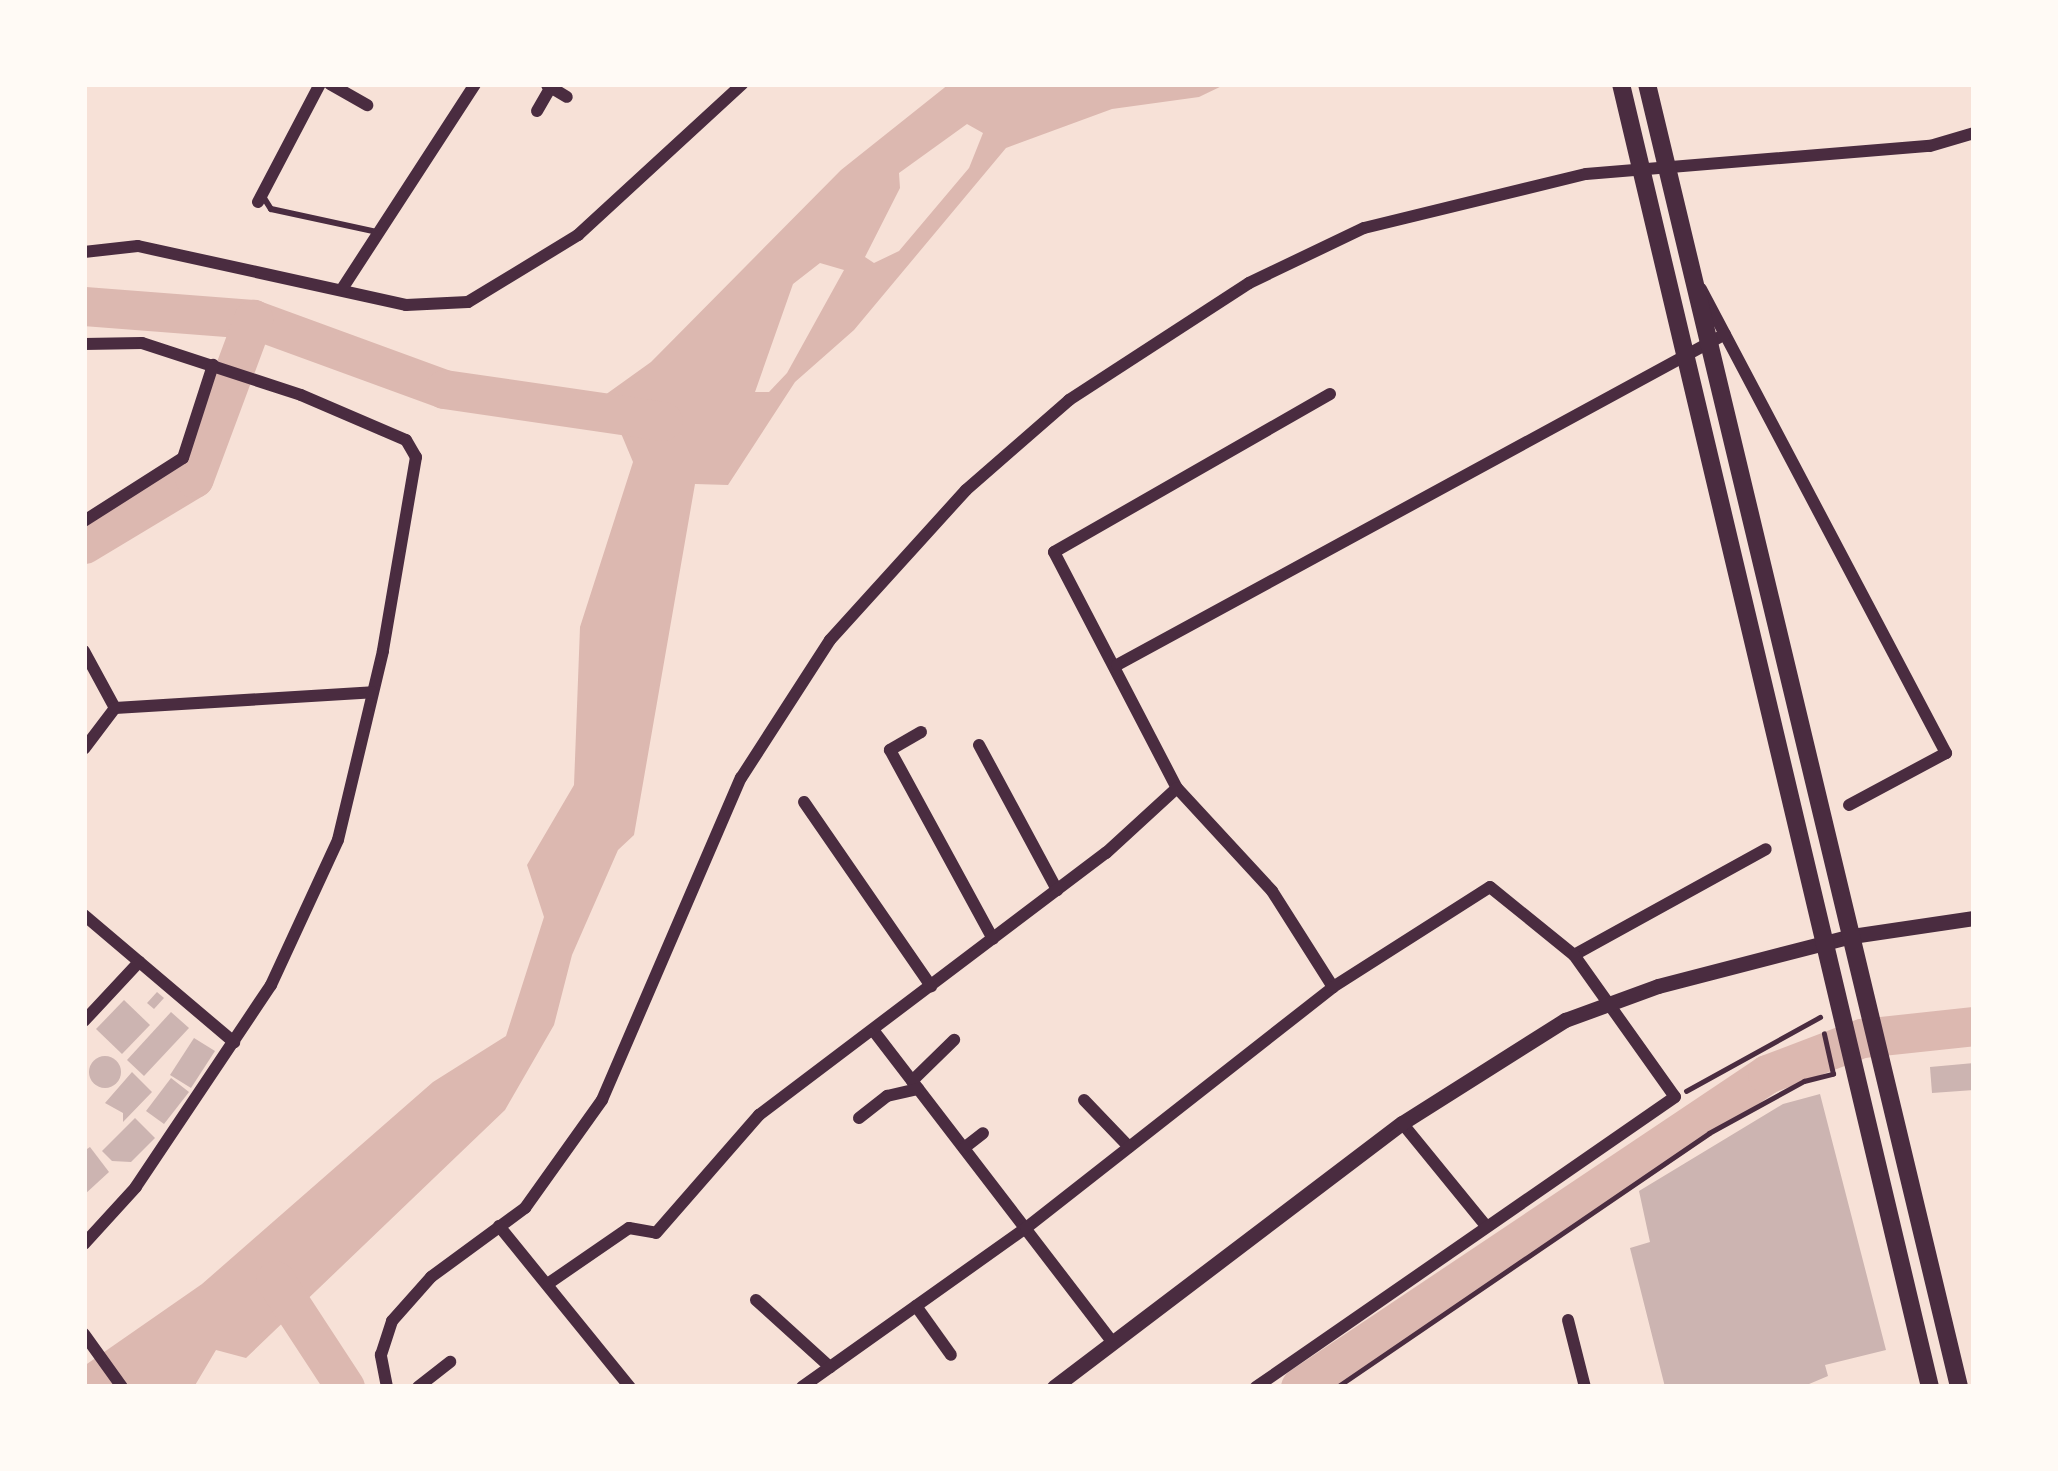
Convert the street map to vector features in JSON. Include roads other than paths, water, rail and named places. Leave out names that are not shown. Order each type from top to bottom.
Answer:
[{"type":"main road","points":[[1621,84],[1822,944],[1828,1011],[1930,1387]]},
{"type":"main road","points":[[1647,84],[1959,1387]]},
{"type":"street","points":[[260,198],[320,84]]},
{"type":"street","points":[[330,84],[368,105]]},
{"type":"street","points":[[342,289],[475,84]]},
{"type":"street","points":[[84,251],[138,246],[200,255],[406,305],[468,302],[508,284],[578,235],[742,84]]},
{"type":"street","points":[[537,111],[548,86],[567,98]]},
{"type":"street","points":[[387,1387],[381,1355],[392,1321],[431,1277],[525,1208],[602,1100],[741,778],[830,640],[966,490],[1070,400],[1249,283],[1364,228],[1586,174],[1930,146],[1974,133]]},
{"type":"street","points":[[1685,258],[1946,753],[1850,806]]},
{"type":"street","points":[[1117,665],[1725,334]]},
{"type":"street","points":[[84,344],[142,344],[213,365],[368,421],[406,440],[416,457],[373,692],[338,840],[271,986],[136,1187],[84,1244]]},
{"type":"street","points":[[84,521],[182,458],[213,365]]},
{"type":"street","points":[[1330,394],[1054,552],[1178,788],[1272,891],[1333,987]]},
{"type":"street","points":[[84,651],[115,707]]},
{"type":"street","points":[[84,748],[115,707],[373,692]]},
{"type":"street","points":[[921,732],[890,750],[993,939]]},
{"type":"street","points":[[979,745],[1058,890]]},
{"type":"street","points":[[548,1283],[629,1228],[656,1233],[759,1115],[1058,890],[1178,788]]},
{"type":"street","points":[[804,802],[931,986]]},
{"type":"street","points":[[1574,955],[1766,850]]},
{"type":"street","points":[[802,1387],[1026,1228],[1333,987],[1490,887],[1574,955],[1604,1006],[1675,1097],[1256,1387]]},
{"type":"street","points":[[84,915],[234,1042]]},
{"type":"street","points":[[1054,1387],[1402,1123],[1545,1032],[1604,1006],[1852,936],[1974,918]]},
{"type":"street","points":[[84,1022],[140,962]]},
{"type":"street","points":[[873,1030],[1112,1342]]},
{"type":"street","points":[[859,1118],[887,1096],[915,1085],[954,1040]]},
{"type":"street","points":[[1084,1100],[1129,1147]]},
{"type":"street","points":[[1402,1123],[1486,1226]]},
{"type":"street","points":[[964,1148],[982,1133]]},
{"type":"street","points":[[499,1226],[631,1387]]},
{"type":"street","points":[[756,1300],[830,1367]]},
{"type":"street","points":[[916,1306],[951,1355]]},
{"type":"street","points":[[1568,1321],[1585,1387]]},
{"type":"street","points":[[84,1334],[122,1387]]},
{"type":"street","points":[[418,1387],[450,1362]]},
{"type":"lane","points":[[260,198],[272,209],[376,232]]},
{"type":"waterway","points":[[84,306],[253,319],[444,389],[663,421]]},
{"type":"waterway","points":[[84,544],[194,478],[253,319]]},
{"type":"waterway","points":[[1300,1387],[1767,1074],[1862,1038],[1974,1026]]},
{"type":"waterway","points":[[275,1280],[345,1387]]}]
